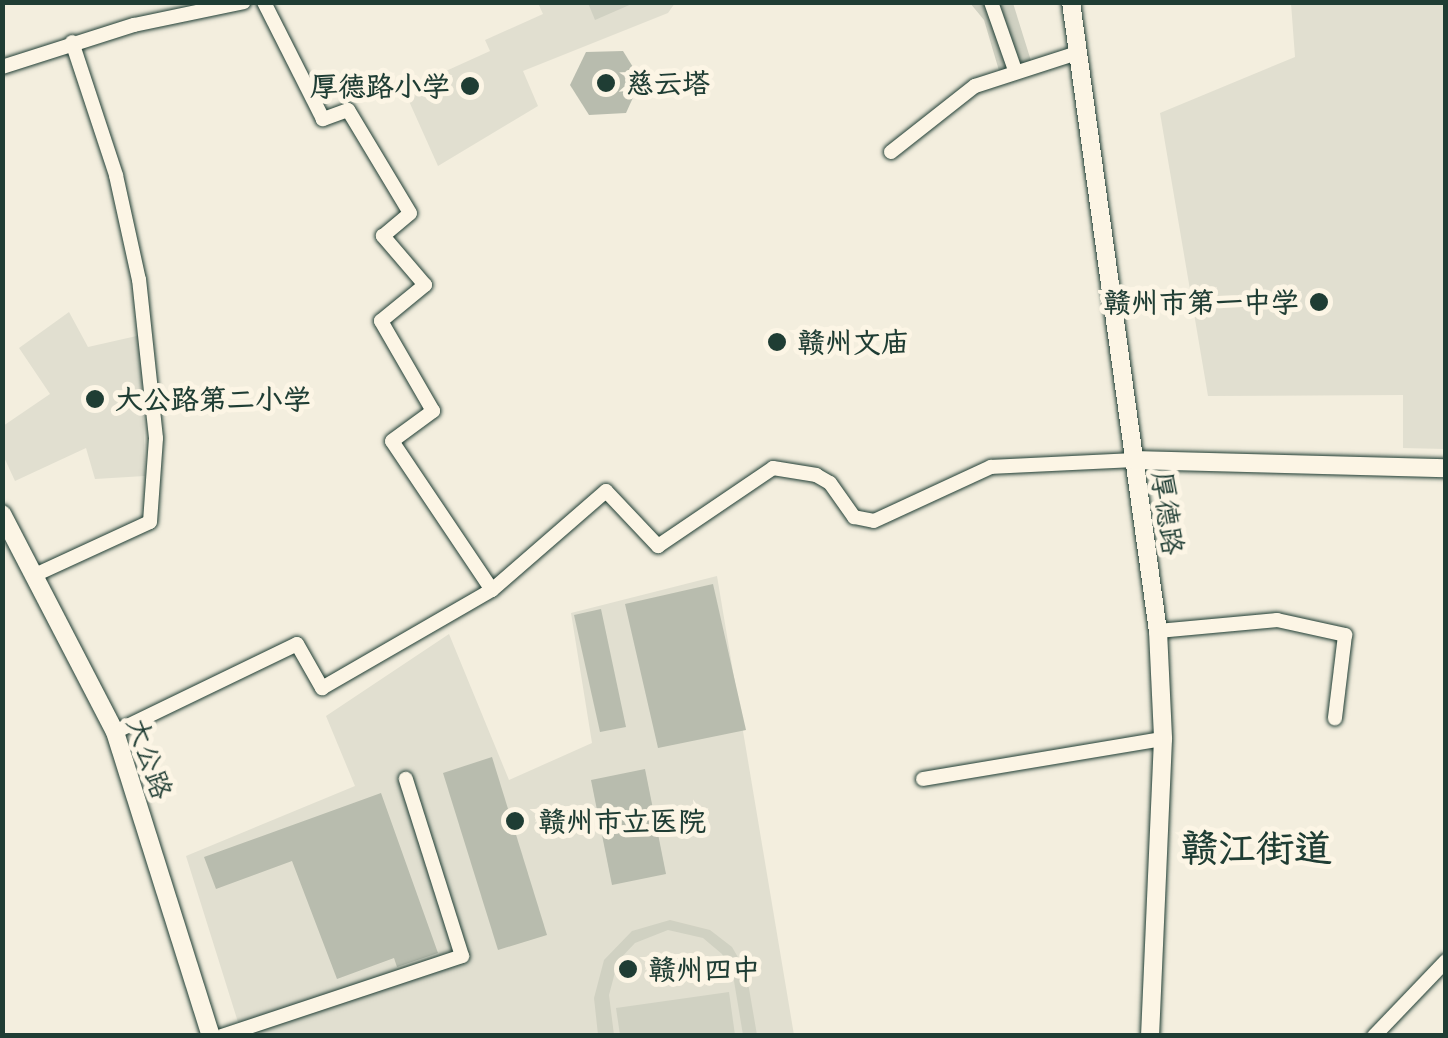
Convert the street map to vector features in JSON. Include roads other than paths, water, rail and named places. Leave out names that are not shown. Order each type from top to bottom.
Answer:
[{"type":"street","points":[[2,67],[180,10],[244,2]]},
{"type":"street","points":[[264,2],[322,119],[348,110],[410,213],[383,236],[425,285],[381,321],[433,411],[392,441],[492,590]]},
{"type":"street","points":[[991,2],[1015,70]]},
{"type":"street","name":"厚德路","points":[[1070,2],[1158,630],[1163,740],[1150,1036]]},
{"type":"street","points":[[37,574],[150,522],[156,438],[139,280],[116,175],[72,42]]},
{"type":"street","points":[[891,152],[943,106],[1015,70],[1076,54]]},
{"type":"street","points":[[115,732],[297,644],[322,688],[492,590],[606,491],[658,546],[773,468],[816,475],[830,483],[854,517],[874,520],[992,467],[1133,460],[1446,468]]},
{"type":"street","name":"大公路","points":[[2,514],[37,574],[115,732],[210,1036]]},
{"type":"street","points":[[1158,630],[1277,620],[1345,635],[1336,718]]},
{"type":"street","points":[[923,779],[1163,740]]},
{"type":"street","points":[[222,1036],[462,956],[406,779]]},
{"type":"street","points":[[1374,1036],[1446,961]]},
{"type":"place","name":"慈云塔","points":[[606,83]]},
{"type":"place","name":"厚德路小学","points":[[470,86]]},
{"type":"place","name":"赣州市第一中学","points":[[1319,302]]},
{"type":"place","name":"赣州文庙","points":[[777,342]]},
{"type":"place","name":"大公路第二小学","points":[[95,399]]},
{"type":"place","name":"赣州市立医院","points":[[515,821]]},
{"type":"place","name":"赣州四中","points":[[628,969]]},
{"type":"district","name":"赣江街道","points":[[1256,848]]}]
